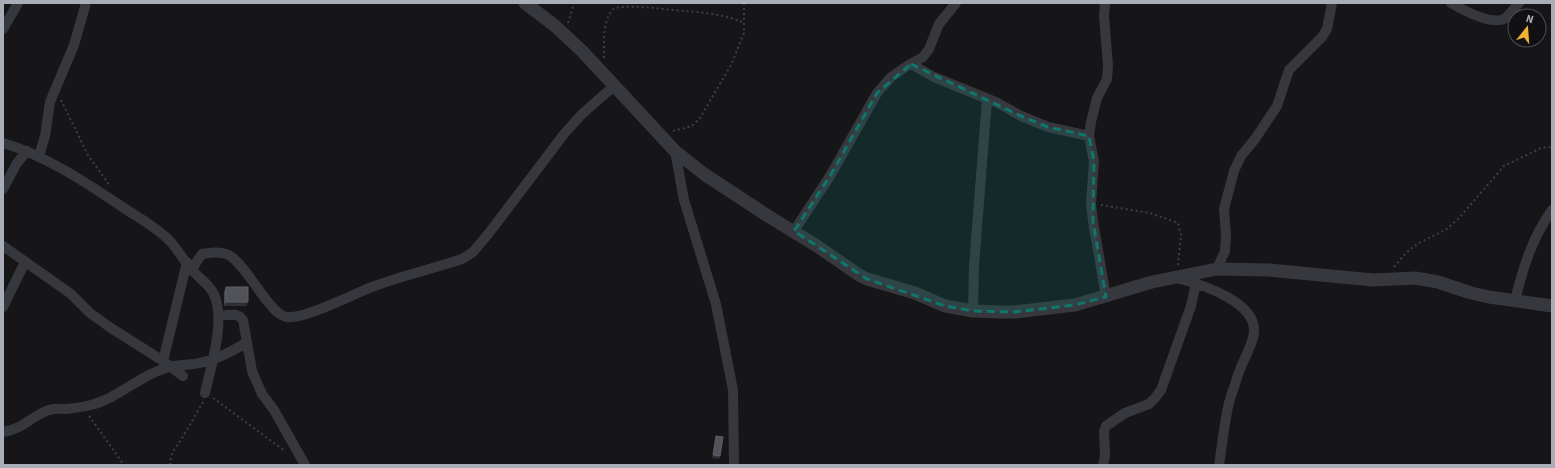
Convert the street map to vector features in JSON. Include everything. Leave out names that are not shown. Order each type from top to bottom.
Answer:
[{"type":"street","points":[[3,29],[18,3]]},
{"type":"street","points":[[39,156],[45,136],[50,102],[74,45],[86,3]]},
{"type":"street","points":[[525,3],[563,34],[675,151],[704,174],[768,216],[794,230],[867,279],[915,294],[945,306],[973,311],[1007,312],[1075,306],[1152,282],[1217,269],[1269,270],[1319,276],[1385,279],[1415,278],[1438,282],[1483,295],[1552,306]]},
{"type":"street","points":[[794,230],[830,176],[877,93],[892,78],[923,57],[929,49],[939,24],[956,3]]},
{"type":"street","points":[[1105,3],[1104,16],[1108,66],[1107,79],[1097,98],[1089,136],[1094,161],[1091,204],[1098,256],[1106,297]]},
{"type":"street","points":[[1217,269],[1225,251],[1226,236],[1224,209],[1234,171],[1242,156],[1260,133],[1277,106],[1289,70],[1322,37],[1327,29],[1332,3]]},
{"type":"street","points":[[1451,3],[1466,11],[1494,20],[1504,18],[1519,3]]},
{"type":"street","points":[[911,64],[934,77],[1048,127],[1089,136]]},
{"type":"street","points":[[193,271],[195,264],[202,254],[212,252],[230,256],[243,269],[262,295],[279,314],[293,318],[330,305],[372,287],[462,259],[473,252],[510,208],[564,134],[582,114],[614,86]]},
{"type":"street","points":[[973,311],[974,266],[987,99]]},
{"type":"street","points":[[3,142],[39,156],[99,191],[144,221],[167,238],[177,248],[193,271],[214,292],[217,301],[218,331],[205,393]]},
{"type":"street","points":[[3,189],[17,163],[27,151]]},
{"type":"street","points":[[675,151],[684,200],[716,304],[733,390],[735,465]]},
{"type":"street","points":[[1515,300],[1522,270],[1534,238],[1552,210]]},
{"type":"street","points":[[3,246],[71,294],[90,312],[111,328],[183,376]]},
{"type":"street","points":[[3,307],[25,262]]},
{"type":"street","points":[[166,364],[187,262]]},
{"type":"street","points":[[1176,278],[1196,283],[1234,301],[1244,308],[1250,315],[1254,331],[1253,338],[1238,372],[1228,407],[1219,465]]},
{"type":"street","points":[[1103,465],[1105,456],[1104,431],[1106,426],[1125,413],[1149,404],[1161,390],[1191,306],[1196,283]]},
{"type":"street","points":[[218,316],[234,314],[240,316],[243,320],[252,372],[262,394],[274,410],[305,465]]},
{"type":"street","points":[[3,432],[22,427],[50,409],[82,407],[108,399],[166,364],[193,364],[212,360],[232,352],[247,342]]},
{"type":"path","points":[[563,34],[572,14],[574,3]]},
{"type":"path","points":[[656,130],[670,131],[682,129],[692,126],[700,118],[731,65],[742,40],[745,23],[744,3]]},
{"type":"path","points":[[604,60],[605,30],[609,13],[614,8],[645,6],[705,12],[725,16],[745,23]]},
{"type":"path","points":[[55,90],[67,110],[88,155],[111,187],[117,204]]},
{"type":"path","points":[[1385,279],[1406,253],[1417,244],[1447,229],[1459,218],[1504,166],[1536,150],[1552,147]]},
{"type":"path","points":[[1091,204],[1150,213],[1178,224],[1181,235],[1176,278]]},
{"type":"path","points":[[170,465],[171,456],[204,400],[205,393],[288,453]]},
{"type":"path","points":[[82,407],[124,465]]},
{"type":"highlighted area","points":[[911,64],[1021,116],[1048,127],[1089,136],[1094,161],[1093,221],[1106,297],[1075,305],[1015,312],[973,311],[945,306],[867,279],[794,231],[830,176],[877,93]]},
{"type":"building","points":[[226,287],[248,287],[248,302],[226,302]]},
{"type":"building","points":[[716,436],[723,437],[720,456],[713,455]]}]
